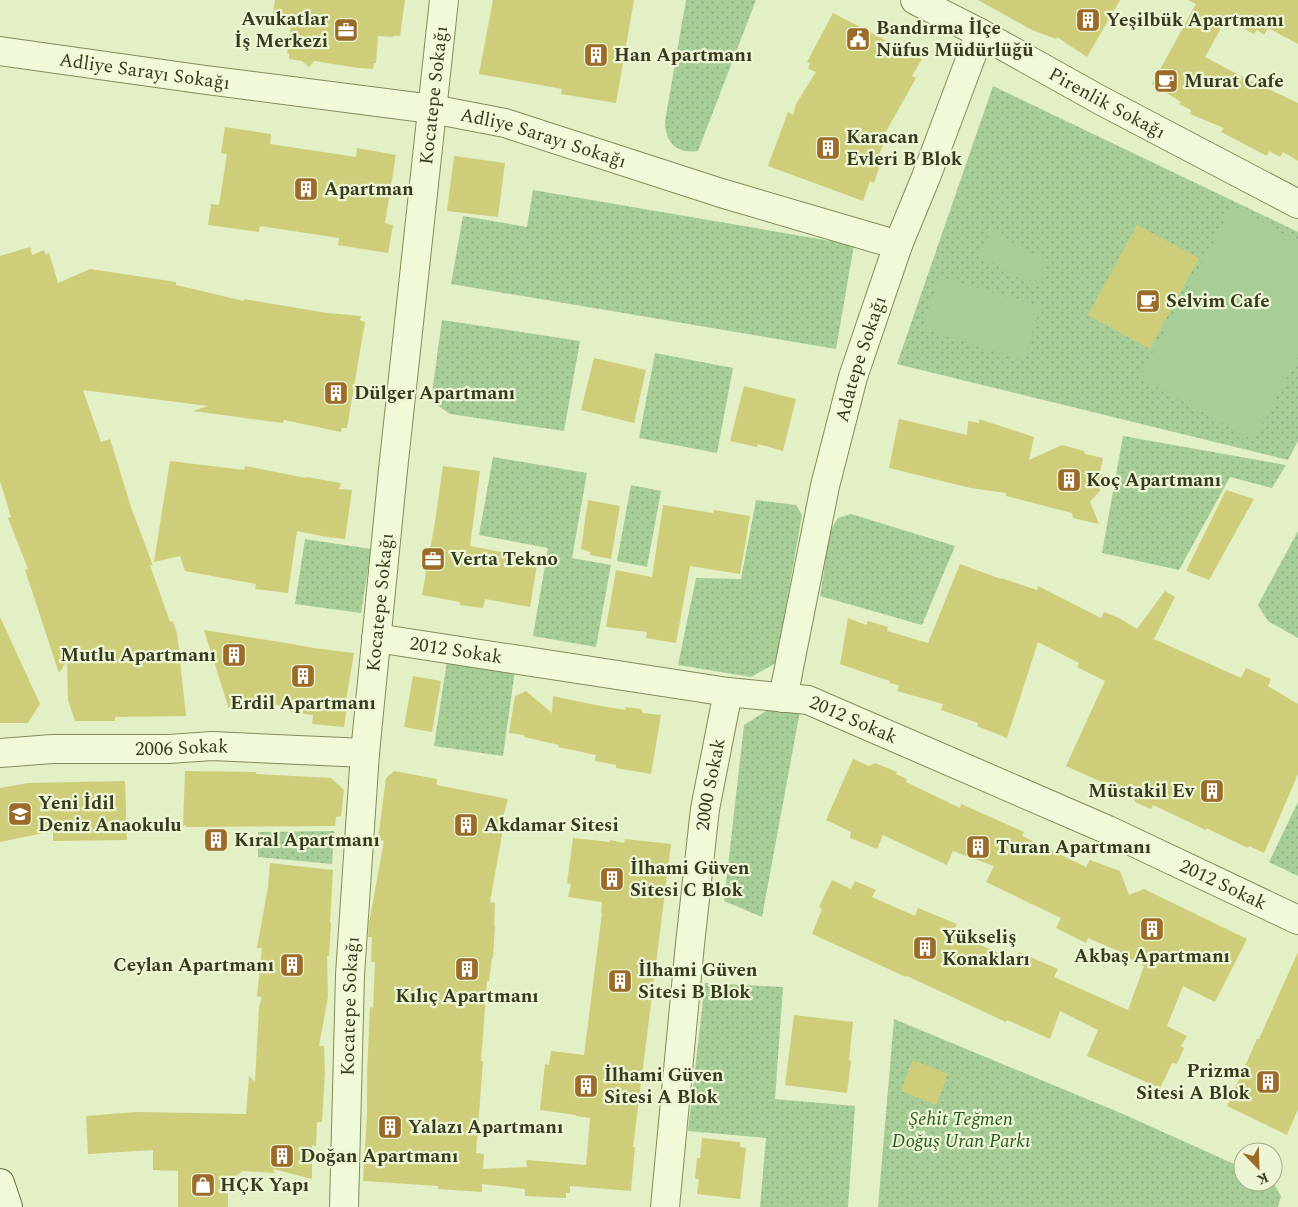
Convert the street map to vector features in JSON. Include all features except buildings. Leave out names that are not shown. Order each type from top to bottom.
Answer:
[{"type":"street","name":"Kocatepe Sokağı","points":[[344,1207],[350,975],[366,753],[376,638],[444,0]]},
{"type":"street","name":"Pirenlik Sokağı","points":[[915,0],[1298,204]]},
{"type":"street","name":"Adatepe Sokağı","points":[[783,698],[825,486],[853,377],[898,245],[926,177],[980,33]]},
{"type":"street","name":"Adliye Sarayı Sokağı","points":[[0,51],[432,109],[506,122],[721,194],[898,245]]},
{"type":"street","name":"2012 Sokak","points":[[376,638],[728,692],[808,700],[1108,830],[1298,920]]},
{"type":"street","name":"2000 Sokak","points":[[666,1207],[690,944],[705,809],[728,692]]},
{"type":"street","name":"2006 Sokak","points":[[0,753],[52,749],[169,749],[212,746],[366,753]]},
{"type":"street","points":[[0,1183],[8,1207]]},
{"type":"green space","points":[[686,0],[756,0],[698,151],[684,151],[673,145],[667,135],[665,121]]},
{"type":"green space","points":[[993,86],[1298,232],[1298,441],[1288,460],[897,364]]},
{"type":"green space","points":[[533,190],[854,245],[836,349],[451,284],[463,216],[527,227]]},
{"type":"green space","points":[[1233,206],[1298,242],[1298,358],[1253,440],[1139,377]]},
{"type":"green space","points":[[991,231],[1049,262],[1035,287],[978,255]]},
{"type":"green space","points":[[939,276],[1041,307],[1024,360],[923,329]]},
{"type":"green space","points":[[442,320],[580,341],[564,431],[450,414],[431,401]]},
{"type":"green space","points":[[655,353],[733,368],[717,453],[639,438]]},
{"type":"green space","points":[[1123,436],[1286,465],[1272,488],[1230,477],[1179,570],[1102,553]]},
{"type":"green space","points":[[493,457],[587,473],[572,558],[611,565],[596,647],[533,636],[548,548],[479,535]]},
{"type":"green space","points":[[631,485],[661,491],[647,567],[617,561]]},
{"type":"green space","points":[[756,500],[796,505],[802,515],[776,663],[751,677],[678,665],[696,578],[741,579]]},
{"type":"green space","points":[[851,514],[955,546],[922,625],[820,596],[830,531],[838,518]]},
{"type":"green space","points":[[1298,531],[1298,638],[1268,621],[1258,605]]},
{"type":"green space","points":[[305,539],[371,549],[361,613],[295,604]]},
{"type":"green space","points":[[447,661],[515,670],[503,756],[434,746]]},
{"type":"green space","points":[[784,709],[800,711],[762,917],[724,901],[744,725],[766,711]]},
{"type":"green space","points":[[1298,802],[1298,876],[1269,862]]},
{"type":"green space","points":[[334,831],[332,864],[258,857],[258,832]]},
{"type":"green space","points":[[705,983],[783,987],[775,1099],[855,1106],[848,1207],[760,1207],[766,1138],[688,1131]]},
{"type":"green space","name":"Şehit Teğmen Doğuş Uran Parkı","points":[[894,1019],[1123,1114],[1233,1164],[1233,1192],[1279,1192],[1281,1196],[1278,1207],[878,1207]]},
{"type":"place","name":"Yeşilbük Apartmanı","points":[[1088,20]]},
{"type":"place","name":"Avukatlar İş Merkezi","points":[[346,30]]},
{"type":"place","name":"Bandırma İlçe Nüfus Müdürlüğü","points":[[858,39]]},
{"type":"place","name":"Han Apartmanı","points":[[596,55]]},
{"type":"place","name":"Murat Cafe","points":[[1166,81]]},
{"type":"place","name":"Karacan Evleri B Blok","points":[[828,148]]},
{"type":"place","name":"Apartman","points":[[306,189]]},
{"type":"place","name":"Selvim Cafe","points":[[1148,301]]},
{"type":"place","name":"Dülger Apartmanı","points":[[336,393]]},
{"type":"place","name":"Koç Apartmanı","points":[[1069,480]]},
{"type":"place","name":"Verta Tekno","points":[[433,559]]},
{"type":"place","name":"Mutlu Apartmanı","points":[[234,655]]},
{"type":"place","name":"Erdil Apartmanı","points":[[303,676]]},
{"type":"place","name":"Müstakil Ev","points":[[1212,791]]},
{"type":"place","name":"Yeni İdil Deniz Anaokulu","points":[[20,814]]},
{"type":"place","name":"Akdamar Sitesi","points":[[466,825]]},
{"type":"place","name":"Kıral Apartmanı","points":[[216,840]]},
{"type":"place","name":"Turan Apartmanı","points":[[978,847]]},
{"type":"place","name":"İlhami Güven Sitesi C Blok","points":[[612,879]]},
{"type":"place","name":"Akbaş Apartmanı","points":[[1152,929]]},
{"type":"place","name":"Yükseliş Konakları","points":[[925,948]]},
{"type":"place","name":"Ceylan Apartmanı","points":[[292,965]]},
{"type":"place","name":"Kılıç Apartmanı","points":[[467,969]]},
{"type":"place","name":"İlhami Güven Sitesi B Blok","points":[[620,981]]},
{"type":"place","name":"Prizma Sitesi A Blok","points":[[1268,1082]]},
{"type":"place","name":"İlhami Güven Sitesi A Blok","points":[[586,1086]]},
{"type":"place","name":"Yalazı Apartmanı","points":[[390,1127]]},
{"type":"place","name":"Doğan Apartmanı","points":[[282,1156]]},
{"type":"place","name":"HÇK Yapı","points":[[203,1185]]}]
